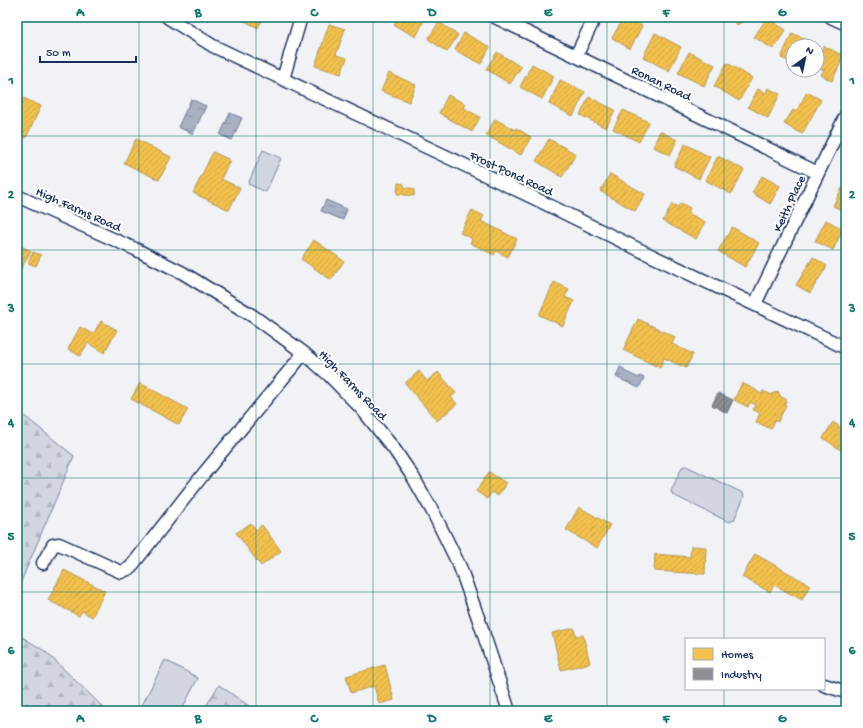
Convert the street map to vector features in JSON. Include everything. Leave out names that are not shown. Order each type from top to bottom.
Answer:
[{"type":"street","name":"Frost Pond Road","points":[[167,17],[213,46],[846,348]]},
{"type":"street","points":[[283,79],[301,17]]},
{"type":"street","name":"Ronan Road","points":[[494,17],[818,173]]},
{"type":"street","points":[[576,56],[595,17]]},
{"type":"street","points":[[831,17],[846,24]]},
{"type":"street","name":"Keith Place","points":[[755,304],[846,115]]},
{"type":"street","name":"High Farms Road","points":[[17,196],[135,249],[183,273],[253,316],[304,353],[330,376],[362,409],[394,449],[413,477],[433,512],[460,568],[481,626],[508,711]]},
{"type":"street","points":[[43,563],[53,545],[59,544],[121,572],[130,568],[204,472],[304,353]]},
{"type":"street","points":[[825,685],[846,692]]},
{"type":"green space","points":[[263,150],[281,158],[266,192],[248,184]]},
{"type":"green space","points":[[17,410],[74,456],[17,591]]},
{"type":"green space","points":[[686,466],[743,493],[744,497],[734,520],[729,522],[673,495],[671,491],[682,467]]},
{"type":"green space","points":[[17,634],[45,651],[107,711],[17,711]]},
{"type":"green space","points":[[165,660],[198,678],[181,711],[139,711]]},
{"type":"green space","points":[[219,685],[256,711],[203,711]]},
{"type":"water","points":[[191,99],[206,106],[193,134],[178,127]]},
{"type":"water","points":[[230,113],[242,118],[232,140],[220,135]]},
{"type":"water","points":[[326,200],[347,209],[343,220],[321,211]]},
{"type":"water","points":[[620,367],[624,369],[624,371],[639,378],[640,376],[644,378],[639,388],[616,377]]},
{"type":"building: Homes","points":[[237,17],[264,17],[258,28]]},
{"type":"building: Homes","points":[[398,17],[425,18],[416,37],[394,25]]},
{"type":"building: Homes","points":[[624,17],[639,17],[636,22],[642,26],[630,49],[612,38]]},
{"type":"building: Homes","points":[[731,17],[749,17],[737,25]]},
{"type":"building: Homes","points":[[767,18],[786,30],[773,49],[754,37]]},
{"type":"building: Homes","points":[[439,22],[458,35],[447,52],[428,39]]},
{"type":"building: Homes","points":[[329,24],[345,29],[336,55],[347,58],[341,74],[315,66]]},
{"type":"building: Homes","points":[[464,33],[490,47],[481,64],[455,50]]},
{"type":"building: Homes","points":[[655,33],[681,47],[669,71],[643,57]]},
{"type":"building: Homes","points":[[792,33],[803,38],[790,38]]},
{"type":"building: Homes","points":[[825,46],[844,56],[832,81],[825,77]]},
{"type":"building: Homes","points":[[785,49],[785,60],[781,58]]},
{"type":"building: Homes","points":[[497,52],[521,67],[510,84],[486,69]]},
{"type":"building: Homes","points":[[689,52],[715,65],[704,86],[678,73]]},
{"type":"building: Homes","points":[[727,63],[752,78],[739,101],[714,86]]},
{"type":"building: Homes","points":[[532,64],[554,76],[542,99],[520,87]]},
{"type":"building: Homes","points":[[389,73],[416,85],[409,102],[381,91]]},
{"type":"building: Homes","points":[[560,80],[585,92],[573,116],[549,104]]},
{"type":"building: Homes","points":[[768,88],[780,94],[768,118],[748,107],[758,89],[766,93]]},
{"type":"building: Homes","points":[[807,92],[821,100],[802,134],[784,124],[793,110],[796,112]]},
{"type":"building: Homes","points":[[17,95],[41,106],[26,138],[17,134]]},
{"type":"building: Homes","points":[[448,95],[466,104],[464,108],[480,117],[472,132],[439,113]]},
{"type":"building: Homes","points":[[589,97],[615,110],[606,128],[580,115]]},
{"type":"building: Homes","points":[[623,110],[649,122],[639,142],[613,129]]},
{"type":"building: Homes","points":[[495,119],[515,130],[516,128],[531,137],[521,155],[486,135]]},
{"type":"building: Homes","points":[[660,131],[677,140],[670,155],[653,147]]},
{"type":"building: Homes","points":[[136,139],[171,157],[159,180],[124,163]]},
{"type":"building: Homes","points":[[549,139],[576,154],[562,177],[536,161]]},
{"type":"building: Homes","points":[[685,144],[710,157],[699,179],[674,166]]},
{"type":"building: Homes","points":[[213,152],[230,160],[221,179],[240,188],[229,210],[193,193]]},
{"type":"building: Homes","points":[[718,156],[744,170],[731,194],[705,180]]},
{"type":"building: Homes","points":[[610,174],[645,194],[635,211],[600,191]]},
{"type":"building: Homes","points":[[762,176],[780,186],[770,204],[752,193]]},
{"type":"building: Homes","points":[[398,183],[404,184],[404,187],[414,189],[414,196],[397,194]]},
{"type":"building: Homes","points":[[842,188],[846,190],[846,212],[833,206]]},
{"type":"building: Homes","points":[[681,203],[690,208],[688,213],[705,222],[696,239],[663,221],[672,204],[678,207]]},
{"type":"building: Homes","points":[[472,210],[484,216],[481,221],[517,239],[508,257],[496,251],[494,255],[470,243],[472,240],[471,238],[460,233]]},
{"type":"building: Homes","points":[[826,220],[843,229],[833,250],[815,241]]},
{"type":"building: Homes","points":[[732,227],[759,243],[745,267],[718,251]]},
{"type":"building: Homes","points":[[314,240],[344,261],[331,280],[301,259]]},
{"type":"building: Homes","points":[[17,244],[31,251],[17,276]]},
{"type":"building: Homes","points":[[33,252],[41,255],[36,266],[28,263]]},
{"type":"building: Homes","points":[[813,257],[827,266],[810,293],[796,285]]},
{"type":"building: Homes","points":[[554,282],[569,289],[565,297],[574,301],[563,326],[539,315]]},
{"type":"building: Homes","points":[[638,319],[675,337],[672,344],[693,354],[686,368],[664,358],[660,368],[623,350]]},
{"type":"building: Homes","points":[[101,321],[117,330],[104,353],[88,343],[80,356],[68,349],[80,327],[93,334]]},
{"type":"building: Homes","points":[[419,371],[427,381],[438,372],[456,393],[451,397],[457,404],[437,421],[405,383]]},
{"type":"building: Homes","points":[[140,383],[188,409],[179,425],[131,399]]},
{"type":"building: Homes","points":[[742,383],[762,394],[763,391],[772,395],[778,391],[780,396],[787,400],[784,404],[786,405],[778,422],[775,420],[771,429],[756,422],[760,413],[753,410],[756,405],[750,402],[748,407],[734,400]]},
{"type":"building: Homes","points":[[833,422],[846,431],[845,453],[823,438]]},
{"type":"building: Homes","points":[[489,472],[506,483],[498,496],[492,492],[487,499],[476,491]]},
{"type":"building: Homes","points":[[579,507],[610,525],[597,548],[566,530]]},
{"type":"building: Homes","points":[[251,523],[256,530],[262,525],[281,551],[261,566],[236,533]]},
{"type":"building: Homes","points":[[691,546],[706,547],[705,574],[654,571],[655,554],[690,557]]},
{"type":"building: Homes","points":[[755,554],[810,585],[802,600],[774,585],[770,592],[742,577]]},
{"type":"building: Homes","points":[[64,570],[105,591],[92,617],[82,611],[79,616],[48,600]]},
{"type":"building: Homes","points":[[574,628],[576,636],[583,635],[590,663],[561,670],[552,633]]},
{"type":"building: Homes","points":[[385,665],[394,700],[379,704],[374,686],[351,693],[346,676]]},
{"type":"building: Industry","points":[[718,393],[733,400],[727,413],[712,405]]}]
